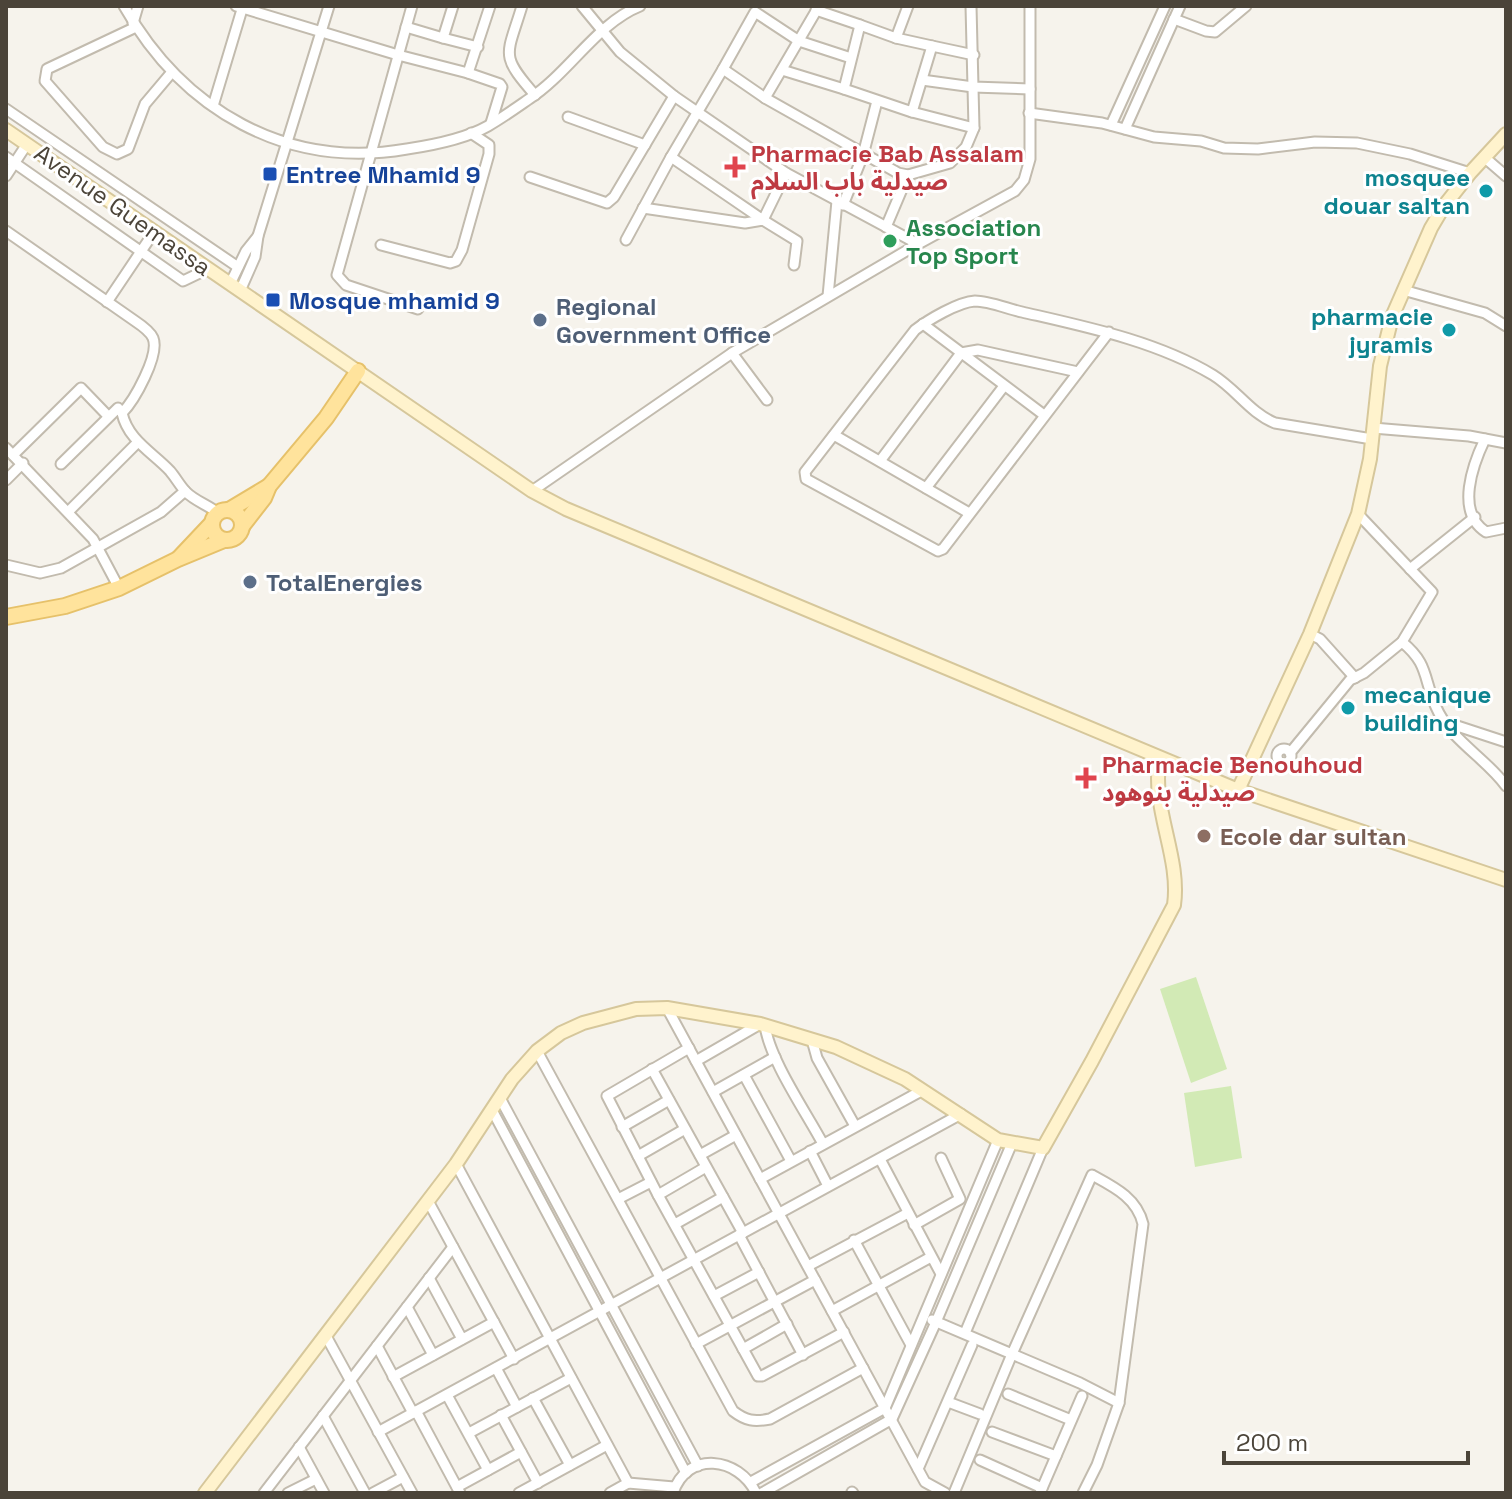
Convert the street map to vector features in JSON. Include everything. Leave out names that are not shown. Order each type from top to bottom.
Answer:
[{"type":"main road","name":"Avenue Guemassa","points":[[6,130],[532,491],[566,509],[1238,790],[1506,880]]},
{"type":"main road","points":[[1238,790],[1310,634],[1358,514],[1384,343],[1403,290],[1431,228],[1450,197],[1506,134]]},
{"type":"main road","points":[[6,617],[65,606],[119,588],[178,559],[237,537],[269,486],[326,418],[358,371]]},
{"type":"main road","points":[[178,559],[220,515],[269,486]]},
{"type":"main road","points":[[220,515],[239,515],[243,525]]},
{"type":"main road","points":[[220,515],[215,534],[224,540]]},
{"type":"main road","points":[[205,1493],[456,1164],[512,1079],[537,1051],[561,1033],[610,1014],[636,1009],[667,1008],[763,1025],[868,1060],[923,1090],[998,1140],[1043,1148],[1174,905],[1174,885],[1156,777],[1160,758]]},
{"type":"street","points":[[124,6],[172,72],[213,106],[256,132],[317,150],[371,154],[426,146],[490,125],[558,77],[602,32],[640,6]]},
{"type":"street","points":[[135,25],[138,6]]},
{"type":"street","points":[[235,288],[255,257],[258,236],[329,6]]},
{"type":"street","points":[[412,6],[338,279],[346,285],[418,309]]},
{"type":"street","points":[[443,38],[453,6]]},
{"type":"street","points":[[468,73],[490,6]]},
{"type":"street","points":[[490,125],[522,6]]},
{"type":"street","points":[[582,6],[602,32],[637,67],[674,96],[786,173],[918,244]]},
{"type":"street","points":[[896,38],[908,6]]},
{"type":"street","points":[[723,69],[765,98],[863,155],[908,175],[950,163],[966,147],[974,128],[971,6]]},
{"type":"street","points":[[532,491],[732,353],[918,244],[1010,196],[1020,186],[1029,166],[1030,6]]},
{"type":"street","points":[[1111,125],[1165,6]]},
{"type":"street","points":[[1125,129],[1180,6]]},
{"type":"street","points":[[1174,19],[1215,32],[1246,6]]},
{"type":"street","points":[[213,106],[240,7],[500,84]]},
{"type":"street","points":[[765,98],[818,8],[896,38],[974,55]]},
{"type":"street","points":[[626,240],[756,9],[799,41],[851,58]]},
{"type":"street","points":[[135,25],[47,69],[45,81],[103,147],[117,154],[128,149],[145,104],[172,72]]},
{"type":"street","points":[[844,89],[860,25]]},
{"type":"street","points":[[406,27],[478,47]]},
{"type":"street","points":[[912,112],[932,46]]},
{"type":"street","points":[[509,61],[535,95]]},
{"type":"street","points":[[782,70],[912,112],[974,128]]},
{"type":"street","points":[[922,80],[973,87],[1030,89]]},
{"type":"street","points":[[530,177],[607,203],[614,197],[674,96]]},
{"type":"street","points":[[828,296],[840,203],[863,155],[877,101]]},
{"type":"street","points":[[6,109],[238,267]]},
{"type":"street","points":[[1029,113],[1235,149],[1315,142],[1357,143],[1410,154],[1470,173]]},
{"type":"street","points":[[568,117],[645,145]]},
{"type":"street","points":[[381,245],[450,263],[456,261],[462,250],[489,154],[489,145],[471,133]]},
{"type":"street","points":[[6,176],[11,160],[27,144]]},
{"type":"street","points":[[671,157],[763,220],[793,236],[797,241],[794,265]]},
{"type":"street","points":[[1484,157],[1506,176]]},
{"type":"street","points":[[11,160],[183,281],[208,269]]},
{"type":"street","points":[[763,220],[786,173]]},
{"type":"street","points":[[886,227],[908,175]]},
{"type":"street","points":[[643,208],[745,223],[763,220]]},
{"type":"street","points":[[6,231],[153,337],[154,345],[138,393],[122,413]]},
{"type":"street","points":[[107,302],[154,232]]},
{"type":"street","points":[[235,288],[238,267],[258,236]]},
{"type":"street","points":[[1403,290],[1485,313],[1506,326]]},
{"type":"street","points":[[1109,332],[943,549],[938,551],[806,479],[805,472],[915,330],[933,317],[974,301],[1109,332],[1205,371],[1232,388],[1261,417],[1275,423],[1506,443]]},
{"type":"street","points":[[923,324],[1044,415]]},
{"type":"street","points":[[880,461],[961,353],[978,350],[1078,372]]},
{"type":"street","points":[[732,353],[767,400]]},
{"type":"street","points":[[926,488],[1004,386]]},
{"type":"street","points":[[108,416],[81,388],[10,451],[69,511],[98,548],[119,588]]},
{"type":"street","points":[[61,464],[118,408],[128,430],[138,442],[171,472],[185,491],[220,515]]},
{"type":"street","points":[[834,435],[969,513]]},
{"type":"street","points":[[1485,439],[1470,478],[1469,494],[1480,529],[1504,533]]},
{"type":"street","points":[[69,511],[138,442]]},
{"type":"street","points":[[6,480],[23,463]]},
{"type":"street","points":[[6,565],[40,573],[50,572],[161,512],[185,491]]},
{"type":"street","points":[[1290,753],[1350,680],[1402,642],[1432,592],[1358,514]]},
{"type":"street","points":[[1410,569],[1475,517]]},
{"type":"street","points":[[1310,634],[1320,639],[1355,678]]},
{"type":"street","points":[[1402,642],[1417,655],[1443,721],[1506,786]]},
{"type":"street","points":[[1443,721],[1506,742]]},
{"type":"street","points":[[667,1008],[927,1485],[945,1493]]},
{"type":"street","points":[[696,1061],[763,1025],[775,1057],[823,1144]]},
{"type":"street","points":[[812,1040],[817,1058],[855,1126]]},
{"type":"street","points":[[689,1048],[607,1096],[658,1195],[760,1377],[844,1332]]},
{"type":"street","points":[[537,1051],[733,1411],[743,1419],[756,1422],[770,1419],[863,1368]]},
{"type":"street","points":[[713,1092],[775,1057]]},
{"type":"street","points":[[652,1069],[723,1197],[803,1355]]},
{"type":"street","points":[[744,1075],[791,1161]]},
{"type":"street","points":[[760,1179],[923,1090]]},
{"type":"street","points":[[500,1098],[698,1466]]},
{"type":"street","points":[[622,1127],[669,1100]]},
{"type":"street","points":[[492,1110],[686,1473]]},
{"type":"street","points":[[378,1432],[961,1114]]},
{"type":"street","points":[[638,1156],[685,1129]]},
{"type":"street","points":[[700,1155],[736,1135]]},
{"type":"street","points":[[751,1482],[885,1408],[998,1140]]},
{"type":"street","points":[[762,1493],[892,1419],[1012,1143]]},
{"type":"street","points":[[965,1333],[1043,1148]]},
{"type":"street","points":[[810,1151],[828,1186]]},
{"type":"street","points":[[914,1225],[960,1199],[941,1158]]},
{"type":"street","points":[[880,1159],[941,1274]]},
{"type":"street","points":[[456,1164],[628,1483]]},
{"type":"street","points":[[658,1195],[706,1167]]},
{"type":"street","points":[[954,1493],[1092,1175],[1139,1208],[1143,1224],[1119,1403],[1097,1465],[1083,1493]]},
{"type":"street","points":[[618,1199],[651,1182]]},
{"type":"street","points":[[675,1224],[723,1197]]},
{"type":"street","points":[[428,1201],[514,1359]]},
{"type":"street","points":[[808,1266],[908,1213]]},
{"type":"street","points":[[854,1240],[911,1345]]},
{"type":"street","points":[[264,1493],[453,1247]]},
{"type":"street","points":[[832,1311],[931,1257]]},
{"type":"street","points":[[714,1296],[759,1272]]},
{"type":"street","points":[[429,1278],[462,1339]]},
{"type":"street","points":[[696,1344],[815,1280]]},
{"type":"street","points":[[407,1307],[433,1355]]},
{"type":"street","points":[[924,1316],[1119,1403]]},
{"type":"street","points":[[393,1377],[494,1322]]},
{"type":"street","points":[[743,1349],[787,1324]]},
{"type":"street","points":[[326,1336],[412,1493]]},
{"type":"street","points":[[918,1469],[972,1345]]},
{"type":"street","points":[[377,1346],[459,1490],[521,1452]]},
{"type":"street","points":[[496,1368],[517,1407]]},
{"type":"street","points":[[469,1433],[571,1378]]},
{"type":"street","points":[[1008,1394],[1071,1420]]},
{"type":"street","points":[[447,1395],[488,1470]]},
{"type":"street","points":[[980,1460],[1041,1491],[1082,1396]]},
{"type":"street","points":[[533,1398],[570,1465]]},
{"type":"street","points":[[948,1402],[980,1414]]},
{"type":"street","points":[[501,1415],[538,1483]]},
{"type":"street","points":[[323,1416],[365,1493]]},
{"type":"street","points":[[992,1432],[1056,1456]]},
{"type":"street","points":[[519,1493],[607,1445]]},
{"type":"street","points":[[299,1447],[324,1493]]},
{"type":"street","points":[[610,1493],[628,1483],[674,1490],[686,1473],[712,1463],[741,1471],[756,1493]]},
{"type":"street","points":[[373,1493],[403,1477]]},
{"type":"street","points":[[288,1493],[316,1479]]},
{"type":"green space","points":[[1196,977],[1227,1069],[1191,1083],[1160,989]]},
{"type":"green space","points":[[1231,1086],[1242,1158],[1195,1167],[1184,1093]]},
{"type":"place","name":"Pharmacie Bab Assalam صيدلية باب السلام","points":[[735,167]]},
{"type":"place","name":"Entree Mhamid 9","points":[[270,174]]},
{"type":"place","name":"mosquee douar saltan","points":[[1486,191]]},
{"type":"place","name":"Association Top Sport","points":[[890,241]]},
{"type":"place","name":"Mosque mhamid 9","points":[[273,300]]},
{"type":"place","name":"Regional Government Office","points":[[540,320]]},
{"type":"place","name":"pharmacie jyramis","points":[[1449,330]]},
{"type":"place","name":"TotalEnergies","points":[[250,582]]},
{"type":"place","name":"mecanique building","points":[[1348,708]]},
{"type":"place","name":"Pharmacie Benouhoud صيدلية بنوهود","points":[[1086,778]]},
{"type":"place","name":"Ecole dar sultan","points":[[1204,836]]}]
